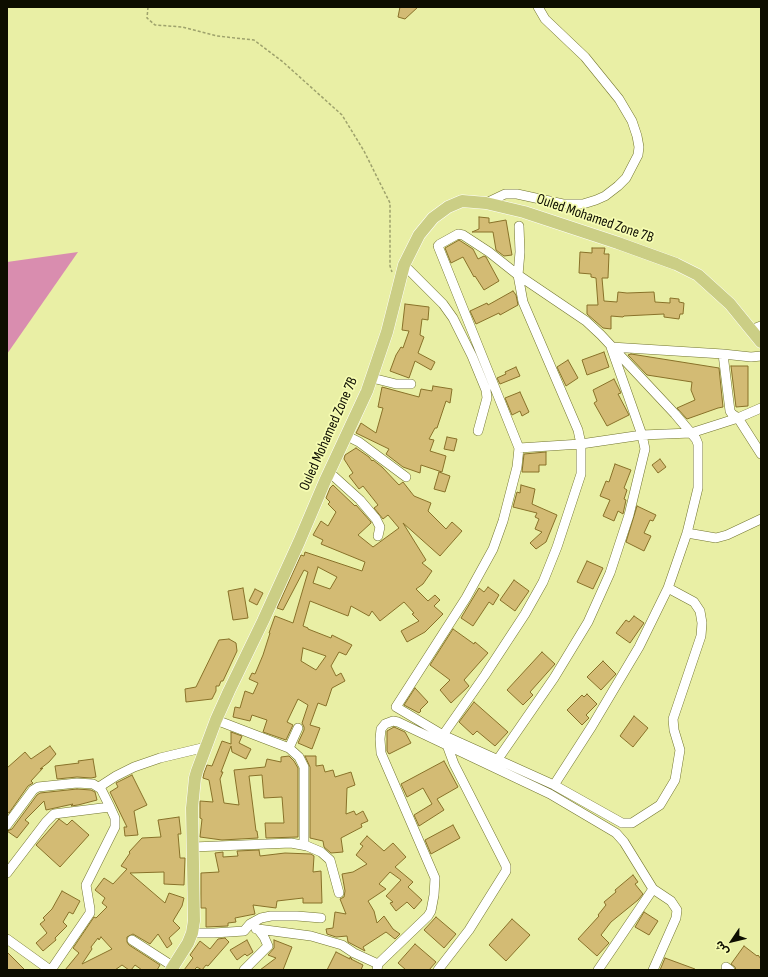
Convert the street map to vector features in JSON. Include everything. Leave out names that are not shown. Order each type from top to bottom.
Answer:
[{"type":"main road","name":"Ouled Mohamed Zone 7B","points":[[173,968],[188,943],[192,932],[195,907],[192,808],[195,778],[216,720],[299,542],[372,378],[387,332],[404,265],[419,235],[432,218],[448,207],[462,201],[486,203],[524,212],[676,264],[698,275],[730,304],[756,328],[761,342]]},
{"type":"street","points":[[486,203],[505,194],[517,194],[564,204],[583,204],[596,200],[605,196],[626,178],[638,156],[639,147],[632,121],[619,100],[585,57],[545,19],[538,7]]},
{"type":"street","points":[[443,735],[497,657],[525,614],[543,582],[557,547],[581,474],[581,444],[578,430],[523,302],[518,275],[520,252],[519,226]]},
{"type":"street","points":[[554,785],[592,726],[639,647],[668,588],[687,533],[698,488],[698,444],[691,433],[586,320],[518,275],[489,252],[463,235],[458,234],[440,244],[438,246],[519,448],[517,467],[503,521],[493,549],[466,598],[396,707],[443,735],[554,785],[622,823],[632,823],[644,817],[660,805],[674,780],[680,750],[674,730],[673,719],[701,636],[702,623],[700,611],[694,602],[668,588]]},
{"type":"street","points":[[404,265],[442,304],[453,318],[472,356],[486,390],[487,398],[478,430]]},
{"type":"street","points":[[611,347],[751,357],[761,356]]},
{"type":"street","points":[[498,759],[554,678],[588,622],[610,573],[629,515],[645,449],[642,435],[611,347]]},
{"type":"street","points":[[723,354],[730,411],[738,418],[761,454]]},
{"type":"street","points":[[372,378],[396,384],[411,384]]},
{"type":"street","points":[[519,448],[581,444],[642,435],[691,433],[738,418],[761,408]]},
{"type":"street","points":[[346,436],[359,442],[406,477]]},
{"type":"street","points":[[329,472],[360,500],[376,520],[380,527],[378,536]]},
{"type":"street","points":[[687,533],[716,538],[727,535],[761,519]]},
{"type":"street","points":[[216,720],[289,748],[299,757],[304,767],[304,845]]},
{"type":"street","points":[[192,932],[214,933],[258,929],[311,936],[342,945],[378,967],[428,916],[434,895],[435,878],[381,753],[381,729],[385,724],[393,721],[398,722],[550,794],[612,830],[624,842],[653,890],[672,901],[676,910],[676,918],[653,970]]},
{"type":"street","points":[[289,748],[298,728]]},
{"type":"street","points":[[438,970],[469,930],[506,871],[506,866],[454,764],[447,745]]},
{"type":"street","points":[[99,787],[134,767],[160,758],[206,747]]},
{"type":"street","points":[[7,825],[35,788],[77,783],[93,784],[99,787],[107,798],[115,818],[115,827],[86,885],[90,913],[50,970],[7,939]]},
{"type":"street","points":[[7,873],[46,822],[54,814],[110,807]]},
{"type":"street","points":[[193,847],[291,843],[304,845],[318,850],[330,860],[339,893]]},
{"type":"street","points":[[598,970],[653,890]]},
{"type":"street","points":[[244,931],[250,924],[265,917],[286,915],[321,918]]},
{"type":"street","points":[[244,970],[268,946],[266,938],[258,929]]},
{"type":"street","points":[[132,940],[173,968]]},
{"type":"path","points":[[148,7],[147,18],[155,25],[182,27],[217,36],[254,40],[283,62],[342,115],[364,151],[390,203],[390,266],[398,288]]},
{"type":"shaded area","points":[[78,252],[7,354],[7,262]]},
{"type":"building","points":[[400,7],[418,7],[405,19],[398,17]]},
{"type":"building","points":[[479,217],[489,218],[489,223],[506,220],[512,255],[504,256],[496,250],[493,232],[472,232],[479,229]]},
{"type":"building","points":[[459,240],[473,249],[478,259],[484,256],[486,257],[499,281],[484,290],[475,276],[474,277],[463,257],[451,263],[445,248]]},
{"type":"building","points":[[592,248],[605,248],[604,254],[609,254],[608,278],[602,278],[604,301],[617,302],[618,292],[654,292],[655,302],[670,303],[670,298],[679,299],[679,302],[684,303],[683,314],[680,314],[679,319],[664,317],[664,314],[623,317],[611,316],[611,329],[603,328],[587,314],[587,305],[598,305],[596,278],[591,277],[591,274],[579,273],[580,252],[592,253]]},
{"type":"building","points":[[513,291],[516,295],[518,305],[500,315],[499,313],[476,324],[470,311],[487,303],[488,305]]},
{"type":"building","points":[[405,304],[429,307],[428,320],[422,319],[420,335],[424,337],[418,353],[435,362],[431,370],[415,361],[409,378],[390,371],[396,355],[401,347],[403,348],[409,331],[402,330]]},
{"type":"building","points":[[604,352],[609,367],[587,375],[582,360]]},
{"type":"building","points":[[631,354],[719,368],[723,407],[687,419],[677,408],[695,400],[691,390],[692,382],[647,375],[628,355]]},
{"type":"building","points":[[568,360],[578,378],[566,386],[557,367]]},
{"type":"building","points":[[731,366],[748,366],[748,406],[736,407]]},
{"type":"building","points":[[516,367],[520,376],[500,384],[497,378]]},
{"type":"building","points":[[614,379],[621,393],[618,394],[629,415],[607,426],[594,403],[597,401],[593,390]]},
{"type":"building","points":[[433,386],[452,389],[450,403],[446,401],[437,428],[435,428],[429,439],[434,440],[430,451],[446,456],[442,472],[421,465],[420,473],[403,467],[386,454],[389,449],[356,433],[361,423],[376,433],[383,408],[378,407],[382,387],[419,397],[421,389],[432,391]]},
{"type":"building","points":[[520,392],[529,412],[522,416],[520,411],[512,415],[505,398]]},
{"type":"building","points":[[447,437],[457,439],[454,451],[444,449]]},
{"type":"building","points":[[356,448],[382,467],[399,485],[403,482],[414,496],[431,503],[428,511],[446,529],[452,522],[462,531],[440,556],[403,523],[426,560],[422,563],[432,571],[423,584],[416,589],[428,601],[435,595],[440,600],[434,606],[443,614],[425,632],[407,642],[401,631],[419,621],[404,602],[380,621],[372,611],[369,616],[351,606],[348,616],[310,601],[303,626],[331,638],[332,635],[352,645],[346,655],[339,652],[331,666],[336,676],[341,673],[345,681],[332,688],[326,706],[318,703],[310,725],[320,728],[312,749],[298,743],[304,730],[302,723],[308,705],[298,699],[287,722],[293,725],[286,740],[263,732],[267,720],[252,715],[250,721],[233,717],[235,707],[240,708],[245,691],[253,694],[258,683],[249,679],[252,673],[255,674],[263,655],[275,616],[293,623],[308,572],[304,570],[283,610],[277,608],[301,555],[304,556],[305,552],[362,571],[365,562],[321,544],[323,540],[313,535],[321,521],[328,526],[336,512],[328,504],[330,502],[326,498],[330,488],[333,485],[355,506],[356,505],[371,522],[358,535],[373,547],[399,528],[388,515],[383,519],[374,508],[378,505],[363,486],[359,489],[349,476],[353,473],[344,459],[345,455]],"holes":[[[318,567],[337,577],[330,589],[313,583]],[[303,648],[326,656],[316,670],[301,661]]]},
{"type":"building","points":[[546,452],[546,465],[539,465],[539,472],[522,472],[524,454]]},
{"type":"building","points":[[660,459],[666,467],[658,473],[652,465]]},
{"type":"building","points":[[615,464],[631,470],[624,488],[627,490],[624,499],[626,500],[623,514],[618,511],[614,521],[603,516],[610,500],[600,496],[606,481],[609,482]]},
{"type":"building","points":[[439,472],[450,476],[445,492],[434,489]]},
{"type":"building","points":[[521,485],[535,489],[532,504],[557,515],[546,542],[536,549],[530,543],[542,532],[535,529],[539,519],[535,517],[537,513],[513,507],[517,492],[520,493]]},
{"type":"building","points":[[637,506],[656,515],[653,521],[650,520],[644,533],[651,536],[644,551],[626,542]]},
{"type":"building","points":[[587,561],[603,568],[593,589],[577,582]]},
{"type":"building","points":[[514,580],[529,591],[515,611],[500,600]]},
{"type":"building","points":[[488,587],[499,595],[493,605],[489,602],[473,626],[461,618],[479,588],[484,592]]},
{"type":"building","points":[[243,588],[248,618],[233,620],[228,591]]},
{"type":"building","points":[[255,589],[263,593],[257,605],[249,601]]},
{"type":"building","points":[[634,616],[644,623],[630,643],[616,633],[626,620],[629,622]]},
{"type":"building","points":[[453,629],[474,644],[475,642],[488,653],[464,680],[469,686],[451,703],[440,690],[450,680],[430,665]]},
{"type":"building","points":[[229,639],[236,643],[237,651],[223,681],[221,681],[219,686],[216,686],[216,691],[212,699],[186,702],[185,689],[196,687],[219,640]]},
{"type":"building","points":[[542,652],[555,664],[530,692],[533,695],[523,705],[507,690]]},
{"type":"building","points":[[603,661],[616,674],[601,690],[587,677]]},
{"type":"building","points":[[415,688],[428,702],[419,713],[404,705]]},
{"type":"building","points":[[587,694],[597,704],[586,715],[589,718],[582,725],[567,710],[582,695],[584,697]]},
{"type":"building","points":[[474,702],[508,732],[495,746],[477,731],[473,735],[459,722]]},
{"type":"building","points":[[634,716],[648,728],[633,747],[620,736]]},
{"type":"building","points":[[394,727],[405,732],[411,743],[389,754],[387,751],[387,731]]},
{"type":"building","points":[[231,732],[242,736],[239,743],[251,749],[246,759],[232,752],[231,746],[221,772],[223,772],[220,779],[224,803],[239,805],[234,770],[265,767],[267,759],[281,762],[281,757],[289,756],[298,768],[298,837],[266,838],[265,823],[284,823],[282,797],[264,798],[262,775],[249,776],[258,838],[222,840],[200,837],[202,819],[200,818],[200,801],[213,802],[209,780],[203,778],[204,773],[207,765],[212,766],[222,741],[231,744]]},
{"type":"building","points":[[50,746],[56,754],[40,769],[43,768],[31,781],[33,783],[28,786],[9,813],[7,812],[7,768],[25,752],[31,759]]},
{"type":"building","points":[[305,756],[316,756],[316,766],[323,765],[325,772],[333,770],[335,777],[351,772],[355,785],[347,788],[346,814],[354,811],[356,815],[363,811],[368,821],[361,824],[362,827],[341,838],[343,852],[331,853],[324,847],[323,841],[310,838],[310,767]]},
{"type":"building","points":[[93,759],[96,777],[57,779],[55,766],[79,763],[78,761]]},
{"type":"building","points":[[444,761],[458,787],[437,799],[444,810],[419,826],[414,815],[432,804],[423,788],[407,797],[401,784]]},
{"type":"building","points":[[132,775],[147,805],[134,811],[138,835],[125,836],[124,827],[127,827],[110,792],[118,787],[116,783]]},
{"type":"building","points":[[77,789],[91,790],[95,792],[97,800],[78,805],[71,806],[73,804],[46,810],[44,801],[25,820],[29,823],[17,838],[7,831],[12,829],[40,793]]},
{"type":"building","points":[[179,817],[181,834],[178,834],[180,858],[185,858],[184,885],[164,884],[164,872],[130,873],[165,903],[169,893],[184,898],[182,906],[173,921],[180,928],[169,938],[172,944],[167,948],[158,934],[150,944],[133,934],[127,937],[127,942],[129,945],[160,965],[157,970],[142,970],[135,965],[131,970],[129,970],[122,965],[115,970],[65,970],[79,953],[73,948],[94,917],[96,918],[107,907],[102,903],[105,898],[95,890],[104,878],[113,884],[127,869],[121,866],[130,853],[129,852],[142,838],[161,837],[158,820]],"holes":[[[101,937],[112,949],[82,964],[92,949],[91,947],[98,938],[99,940]]]},
{"type":"building","points":[[59,819],[67,825],[72,820],[89,835],[60,867],[36,845]]},
{"type":"building","points":[[453,825],[460,838],[431,854],[425,840]]},
{"type":"building","points":[[367,836],[384,851],[393,843],[406,857],[395,867],[413,882],[408,887],[422,900],[414,909],[407,902],[396,911],[390,903],[393,902],[386,896],[401,880],[390,872],[379,884],[386,889],[368,901],[374,911],[377,923],[384,916],[393,929],[400,934],[395,939],[386,932],[363,947],[365,951],[348,942],[347,936],[336,937],[327,934],[326,929],[333,928],[335,912],[346,914],[340,899],[344,897],[345,891],[342,874],[353,872],[367,864],[356,855],[363,846],[360,844]]},
{"type":"building","points":[[259,850],[260,856],[285,853],[311,854],[314,856],[313,872],[321,871],[322,903],[303,903],[303,898],[277,901],[276,908],[253,905],[255,914],[235,918],[236,922],[228,923],[228,926],[206,927],[206,908],[201,908],[201,873],[219,872],[215,853],[223,852],[223,857],[238,856],[237,851]]},
{"type":"building","points":[[633,875],[638,882],[635,884],[643,894],[638,900],[611,922],[601,935],[609,943],[597,956],[578,939],[599,916],[598,915],[606,905],[604,902],[616,892],[615,890]]},
{"type":"building","points":[[62,891],[80,901],[73,914],[69,912],[63,922],[67,926],[55,938],[56,940],[43,951],[36,943],[47,933],[40,924],[45,920],[43,918],[52,909]]},
{"type":"building","points":[[644,912],[658,921],[649,935],[635,927]]},
{"type":"building","points":[[436,917],[456,934],[444,948],[424,930]]},
{"type":"building","points":[[512,919],[530,935],[506,961],[489,945]]},
{"type":"building","points":[[225,938],[229,942],[208,966],[206,965],[202,970],[197,967],[194,970],[184,970],[193,958],[190,955],[200,941],[210,949],[218,939]]},
{"type":"building","points":[[247,940],[253,952],[247,956],[245,954],[237,960],[230,950]]},
{"type":"building","points":[[274,940],[292,947],[283,970],[260,970],[276,958],[268,955],[274,948]]},
{"type":"building","points":[[415,944],[436,962],[429,970],[406,970],[398,963]]},
{"type":"building","points":[[744,946],[757,956],[758,955],[761,959],[761,970],[736,970],[731,964]]},
{"type":"building","points":[[7,952],[25,970],[7,970]]},
{"type":"building","points":[[336,952],[350,959],[350,957],[363,965],[361,970],[327,970]]},
{"type":"building","points":[[665,958],[695,969],[695,970],[660,970]]}]
